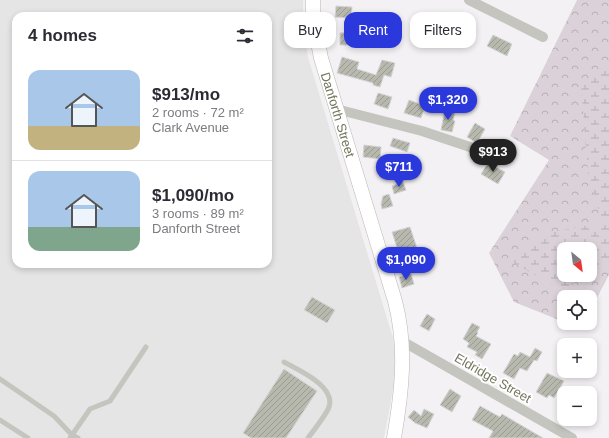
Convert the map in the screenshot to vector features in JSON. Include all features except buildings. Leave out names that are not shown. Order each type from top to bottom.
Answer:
[{"type":"street","name":"Danforth Street","points":[[313,0],[313,17],[318,45],[395,302],[402,341],[402,374],[394,438]]},
{"type":"street","points":[[469,0],[543,37]]},
{"type":"street","points":[[336,109],[422,131],[473,148]]},
{"type":"street","name":"Eldridge Street","points":[[402,341],[571,438]]},
{"type":"lane","points":[[71,436],[90,409],[110,401],[146,347]]},
{"type":"lane","points":[[284,362],[319,383],[327,391],[330,398],[329,407],[308,438]]},
{"type":"lane","points":[[0,379],[54,416],[71,436],[78,438]]},
{"type":"lane","points":[[0,420],[28,438]]},
{"type":"shaded area","points":[[0,0],[303,0],[303,12],[284,12],[284,48],[307,48],[393,338],[396,357],[395,379],[384,438],[0,438]]},
{"type":"green space","points":[[577,0],[609,0],[609,275],[597,298],[597,290],[557,290],[557,319],[514,302],[489,253],[549,160],[510,136]]},
{"type":"green space","points":[[609,68],[609,261],[597,268],[597,242],[557,242],[557,282],[575,282],[562,290],[510,261],[546,233],[602,223],[588,174],[581,84]]}]
